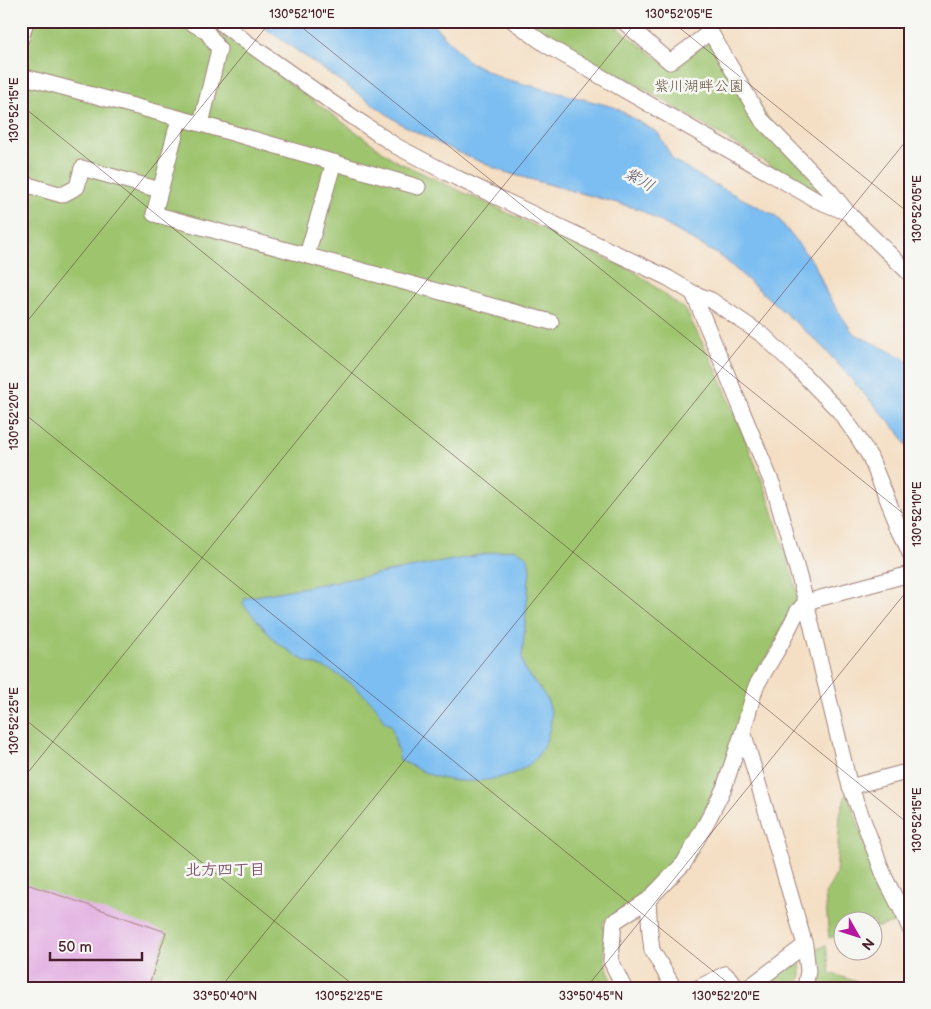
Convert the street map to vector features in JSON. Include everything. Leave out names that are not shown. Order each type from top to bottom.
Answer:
[{"type":"street","points":[[21,39],[26,21]]},
{"type":"street","points":[[189,21],[207,32],[219,50],[201,124]]},
{"type":"street","points":[[219,21],[331,102],[396,146],[466,182],[641,264],[693,293],[711,300],[764,336],[839,411],[857,436],[870,457],[910,554]]},
{"type":"street","points":[[513,21],[546,44],[807,195],[848,213]]},
{"type":"street","points":[[623,21],[670,62],[707,27],[761,119],[831,192],[848,213],[910,274]]},
{"type":"street","points":[[21,76],[201,124],[418,187]]},
{"type":"street","points":[[179,119],[154,214],[551,322]]},
{"type":"street","points":[[307,255],[334,162]]},
{"type":"street","points":[[21,183],[62,195],[77,187],[82,168],[160,190]]},
{"type":"street","points":[[693,293],[774,488],[806,602],[850,786],[885,878],[910,929]]},
{"type":"street","points":[[624,988],[611,961],[614,922],[648,900],[684,863],[689,855],[724,788],[756,686],[781,644],[797,612],[806,602],[910,574]]},
{"type":"street","points":[[743,731],[805,945],[808,970],[805,988]]},
{"type":"street","points":[[850,786],[910,771]]},
{"type":"street","points":[[648,900],[652,950],[674,988]]},
{"type":"street","points":[[748,988],[805,945]]},
{"type":"street","points":[[698,988],[725,974],[739,988]]},
{"type":"green space","points":[[21,21],[204,21],[396,161],[637,273],[686,311],[718,373],[767,493],[797,590],[797,601],[766,660],[722,777],[681,858],[653,890],[603,922],[605,962],[614,986],[611,988],[21,988]]},
{"type":"green space","name":"紫川湖畔公園","points":[[523,21],[609,21],[669,67],[709,42],[828,196],[826,199],[623,76],[615,77],[545,38]]},
{"type":"green space","points":[[847,791],[877,880],[899,922],[884,926],[884,912],[834,912],[834,937],[829,938],[825,894],[836,875],[840,814]]},
{"type":"green space","points":[[826,946],[830,973],[860,983],[858,988],[814,988],[816,973],[812,950]]},
{"type":"green space","points":[[795,959],[800,960],[801,974],[798,988],[756,988]]},
{"type":"water","name":"紫川","points":[[255,21],[430,21],[468,61],[501,78],[614,107],[658,133],[673,160],[706,180],[776,216],[815,265],[827,294],[853,333],[903,358],[910,364],[910,451],[899,433],[821,345],[722,257],[639,209],[504,172],[444,146],[401,124]]},
{"type":"water","points":[[513,549],[521,552],[528,558],[530,569],[523,664],[527,673],[547,700],[551,718],[546,741],[536,758],[519,771],[496,778],[472,781],[444,779],[400,760],[391,725],[385,723],[375,705],[352,684],[332,671],[303,660],[276,642],[243,604],[245,598]]},
{"type":"building","points":[[21,882],[166,932],[148,988],[33,988],[21,984]]},
{"type":"district","name":"北方四丁目","points":[[225,870]]}]
